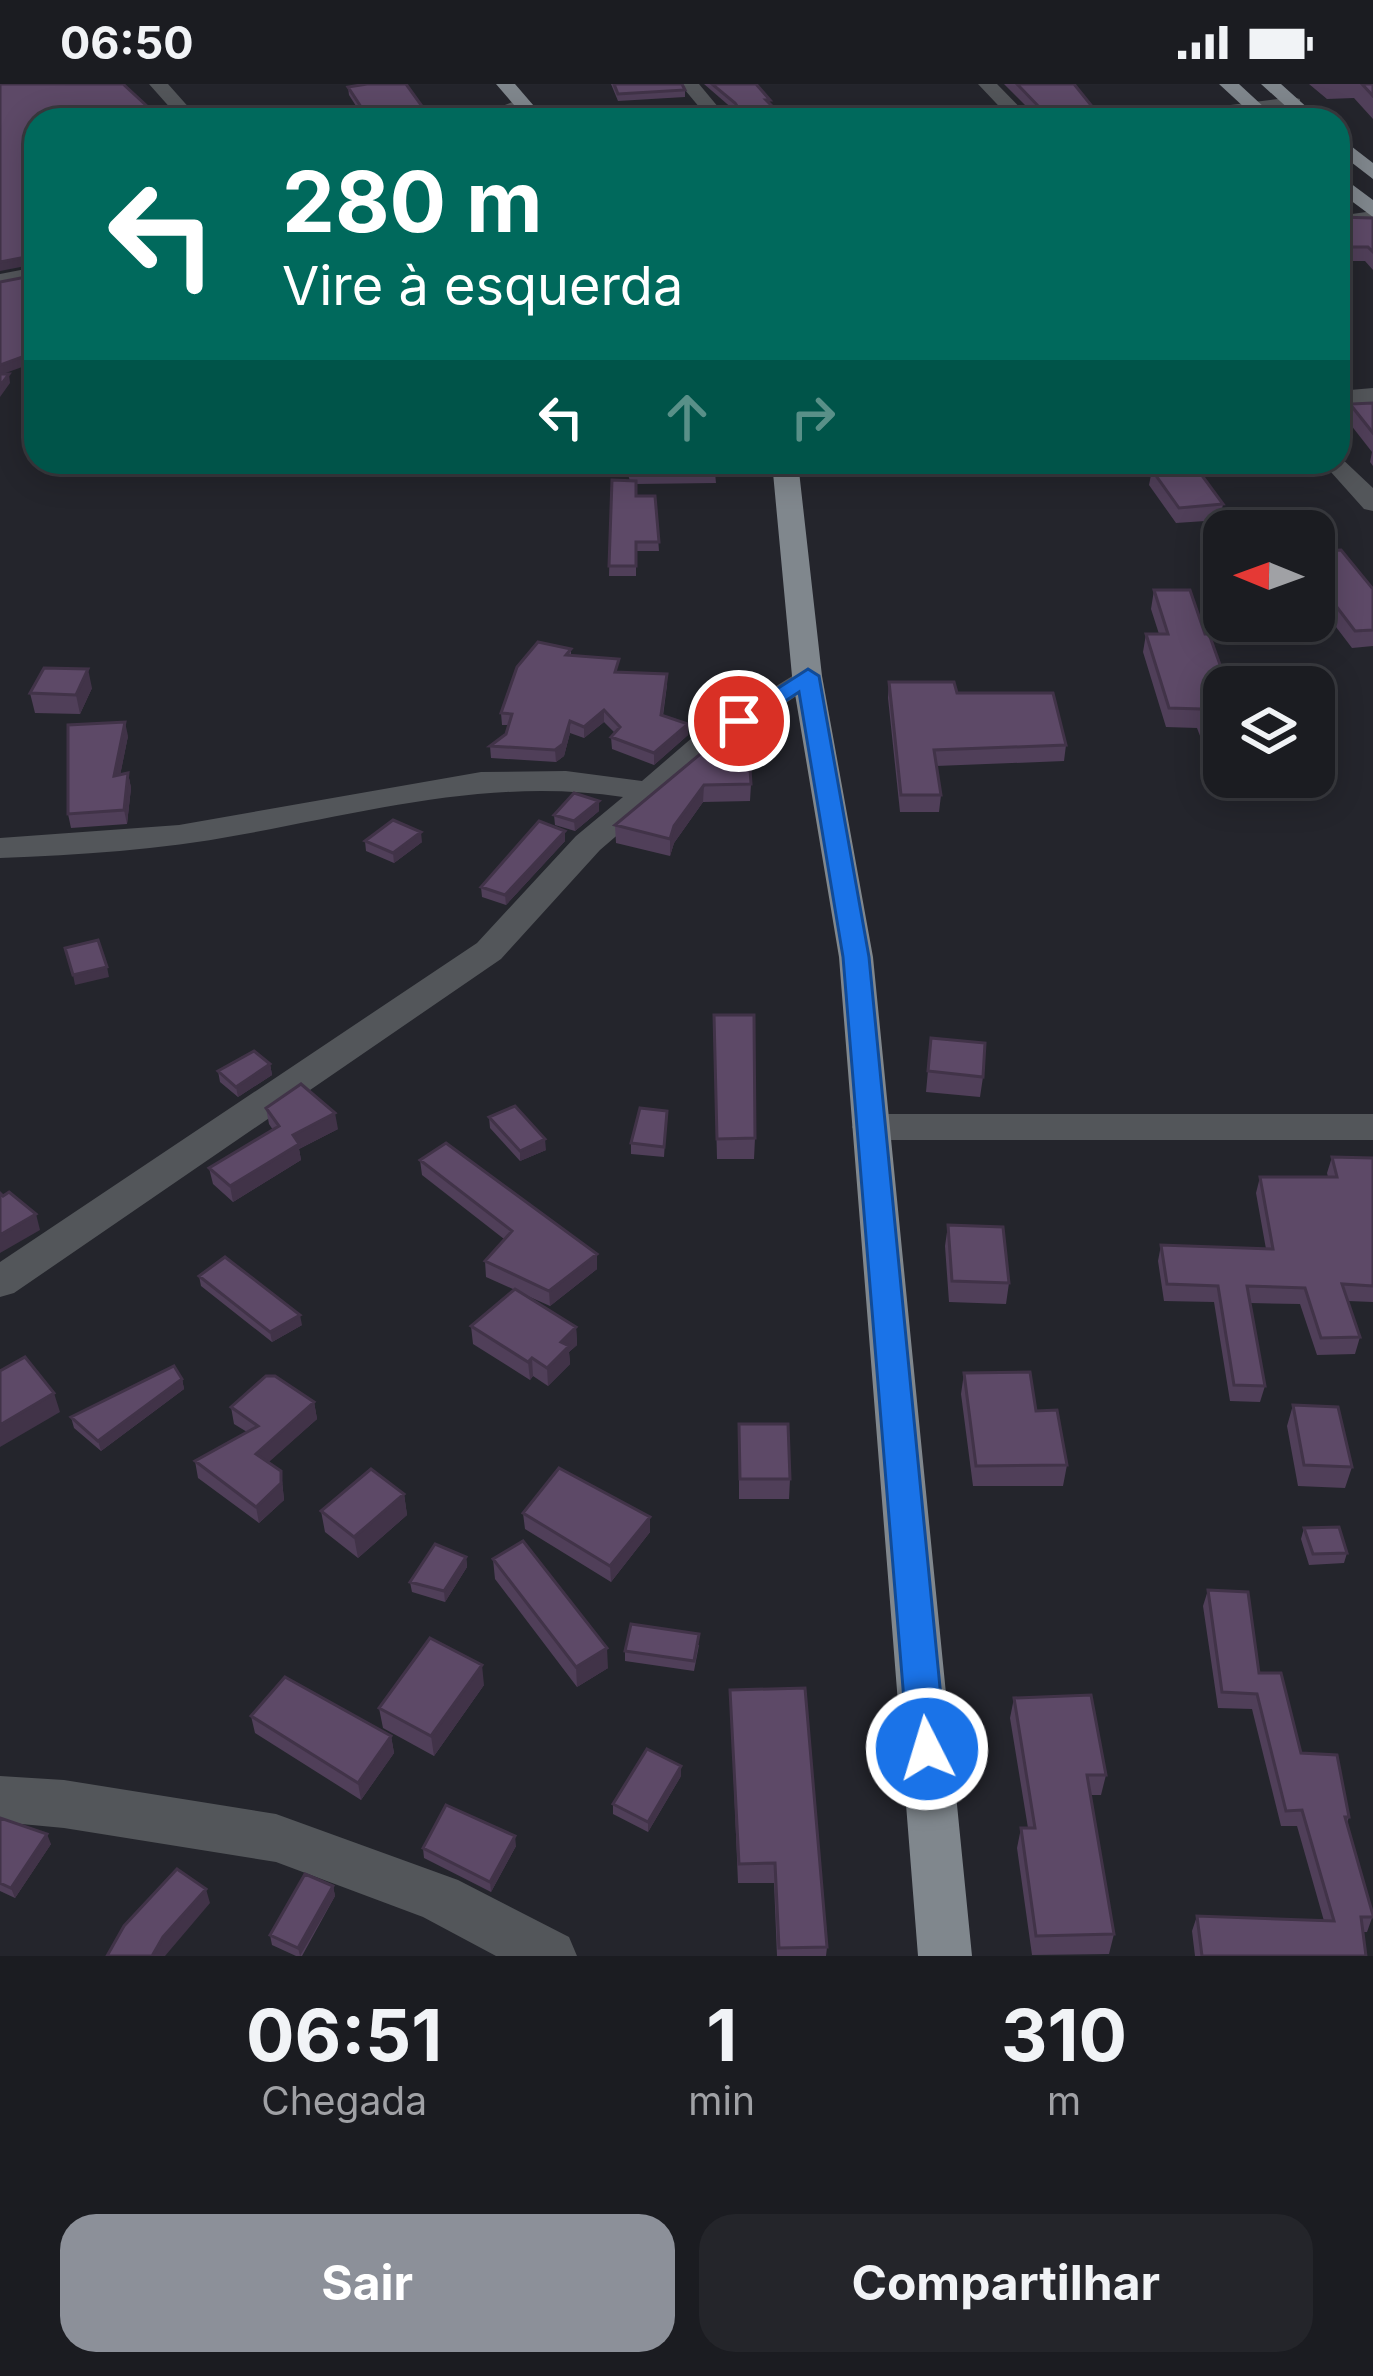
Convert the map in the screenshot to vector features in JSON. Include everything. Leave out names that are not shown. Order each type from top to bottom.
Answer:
[{"type":"main road","points":[[505,84],[526,108]]},
{"type":"main road","points":[[1228,84],[1255,108]]},
{"type":"main road","points":[[1270,84],[1298,108]]},
{"type":"main road","points":[[1350,153],[1373,173]]},
{"type":"main road","points":[[1350,192],[1373,214]]},
{"type":"main road","points":[[785,474],[808,676],[856,957],[945,1956]]},
{"type":"street","points":[[158,84],[180,108]]},
{"type":"street","points":[[689,84],[710,108]]},
{"type":"street","points":[[987,84],[1011,108]]},
{"type":"street","points":[[511,108],[523,104]]},
{"type":"street","points":[[1282,108],[1293,104]]},
{"type":"street","points":[[1346,474],[1373,503]]},
{"type":"street","points":[[0,1282],[489,951],[588,843],[648,791],[704,744],[808,676]]},
{"type":"street","points":[[0,848],[73,847],[220,828],[364,797],[473,782],[566,780],[648,791]]},
{"type":"street","points":[[871,1127],[1373,1126]]},
{"type":"street","points":[[0,1799],[64,1804],[276,1838],[439,1898],[550,1956]]},
{"type":"building","points":[[0,84],[123,84],[149,108],[24,108],[24,257],[0,262]]},
{"type":"building","points":[[406,84],[423,108],[362,108],[348,87]]},
{"type":"building","points":[[614,84],[682,84],[685,90],[618,94]]},
{"type":"building","points":[[712,84],[756,84],[774,108],[739,108]]},
{"type":"building","points":[[1017,84],[1074,84],[1093,108],[1040,108]]},
{"type":"building","points":[[1350,217],[1373,218],[1373,252],[1368,247],[1350,247]]},
{"type":"building","points":[[24,277],[24,356],[0,365],[0,282]]},
{"type":"building","points":[[1373,403],[1373,433],[1350,404]]},
{"type":"building","points":[[1155,474],[1201,474],[1223,504],[1179,508]]},
{"type":"building","points":[[612,480],[636,481],[636,496],[655,496],[659,542],[636,542],[636,566],[609,566]]},
{"type":"building","points":[[1335,550],[1341,550],[1373,589],[1373,630],[1355,631],[1335,605]]},
{"type":"building","points":[[1154,590],[1190,590],[1203,642],[1212,642],[1220,666],[1203,666],[1203,715],[1201,709],[1169,708],[1146,634],[1168,634]]},
{"type":"building","points":[[538,642],[571,649],[566,655],[619,659],[615,672],[667,674],[661,715],[688,724],[654,753],[611,737],[620,727],[604,710],[584,727],[570,721],[563,744],[555,750],[490,746],[506,734],[512,714],[501,713],[517,667]]},
{"type":"building","points":[[44,668],[88,669],[76,695],[30,693]]},
{"type":"building","points":[[889,682],[954,682],[957,693],[1053,693],[1066,745],[934,750],[941,795],[901,795]]},
{"type":"building","points":[[125,722],[114,776],[128,773],[124,810],[68,814],[68,725]]},
{"type":"building","points":[[728,731],[748,737],[751,784],[704,785],[670,839],[615,825]]},
{"type":"building","points":[[574,793],[599,801],[574,821],[554,815]]},
{"type":"building","points":[[393,820],[421,832],[393,853],[365,841]]},
{"type":"building","points":[[539,821],[565,831],[505,895],[481,887]]},
{"type":"building","points":[[98,940],[107,967],[73,975],[65,948]]},
{"type":"building","points":[[714,1015],[754,1015],[755,1138],[717,1139]]},
{"type":"building","points":[[931,1038],[985,1043],[983,1077],[928,1071]]},
{"type":"building","points":[[254,1051],[270,1064],[236,1087],[218,1071]]},
{"type":"building","points":[[301,1084],[335,1113],[293,1135],[299,1144],[230,1186],[209,1168],[279,1126],[266,1108]]},
{"type":"building","points":[[515,1106],[545,1139],[520,1151],[489,1117]]},
{"type":"building","points":[[640,1108],[667,1111],[664,1147],[631,1143]]},
{"type":"building","points":[[446,1143],[597,1254],[549,1291],[485,1261],[512,1231],[420,1160]]},
{"type":"building","points":[[1332,1157],[1373,1158],[1373,1286],[1342,1284],[1360,1337],[1321,1338],[1305,1288],[1247,1286],[1265,1386],[1234,1385],[1218,1286],[1167,1284],[1161,1245],[1273,1249],[1260,1177],[1337,1177]]},
{"type":"building","points":[[9,1192],[36,1214],[0,1235],[0,1193]]},
{"type":"building","points":[[948,1225],[1003,1227],[1009,1283],[952,1281]]},
{"type":"building","points":[[225,1257],[300,1315],[270,1332],[199,1276]]},
{"type":"building","points":[[515,1289],[576,1327],[561,1342],[569,1346],[547,1368],[532,1358],[528,1362],[471,1326]]},
{"type":"building","points":[[25,1357],[54,1393],[0,1425],[0,1371]]},
{"type":"building","points":[[174,1366],[182,1379],[98,1441],[71,1417]]},
{"type":"building","points":[[1030,1372],[1036,1411],[1057,1410],[1067,1465],[976,1466],[964,1373]]},
{"type":"building","points":[[266,1376],[275,1376],[314,1402],[256,1454],[281,1471],[281,1483],[256,1507],[195,1461],[258,1426],[231,1407]]},
{"type":"building","points":[[1293,1405],[1338,1407],[1352,1467],[1304,1465]]},
{"type":"building","points":[[739,1424],[788,1424],[790,1479],[740,1479]]},
{"type":"building","points":[[559,1468],[650,1517],[610,1566],[523,1513]]},
{"type":"building","points":[[371,1469],[404,1494],[354,1537],[321,1511]]},
{"type":"building","points":[[1339,1527],[1347,1553],[1313,1554],[1304,1528]]},
{"type":"building","points":[[523,1541],[607,1648],[576,1667],[493,1559]]},
{"type":"building","points":[[435,1544],[466,1557],[444,1591],[410,1582]]},
{"type":"building","points":[[1208,1590],[1248,1592],[1259,1673],[1281,1673],[1301,1753],[1337,1755],[1349,1817],[1345,1817],[1373,1915],[1361,1917],[1366,1956],[1202,1956],[1197,1916],[1334,1921],[1302,1810],[1286,1811],[1257,1694],[1222,1692]]},
{"type":"building","points":[[631,1624],[699,1634],[694,1661],[625,1651]]},
{"type":"building","points":[[430,1638],[482,1665],[431,1736],[379,1708]]},
{"type":"building","points":[[285,1677],[391,1736],[358,1783],[251,1716]]},
{"type":"building","points":[[805,1688],[827,1947],[779,1948],[775,1863],[739,1864],[730,1690]]},
{"type":"building","points":[[1091,1695],[1106,1775],[1087,1775],[1114,1934],[1036,1936],[1021,1828],[1035,1828],[1014,1698]]},
{"type":"building","points":[[647,1749],[681,1766],[648,1822],[613,1804]]},
{"type":"building","points":[[446,1805],[515,1836],[490,1882],[423,1848]]},
{"type":"building","points":[[0,1818],[47,1834],[11,1888],[0,1883]]},
{"type":"building","points":[[177,1869],[206,1889],[152,1956],[107,1956],[124,1926]]},
{"type":"building","points":[[305,1874],[333,1886],[298,1948],[270,1935]]},
{"type":"route","points":[[739,721],[808,676],[856,957],[927,1749]]}]
